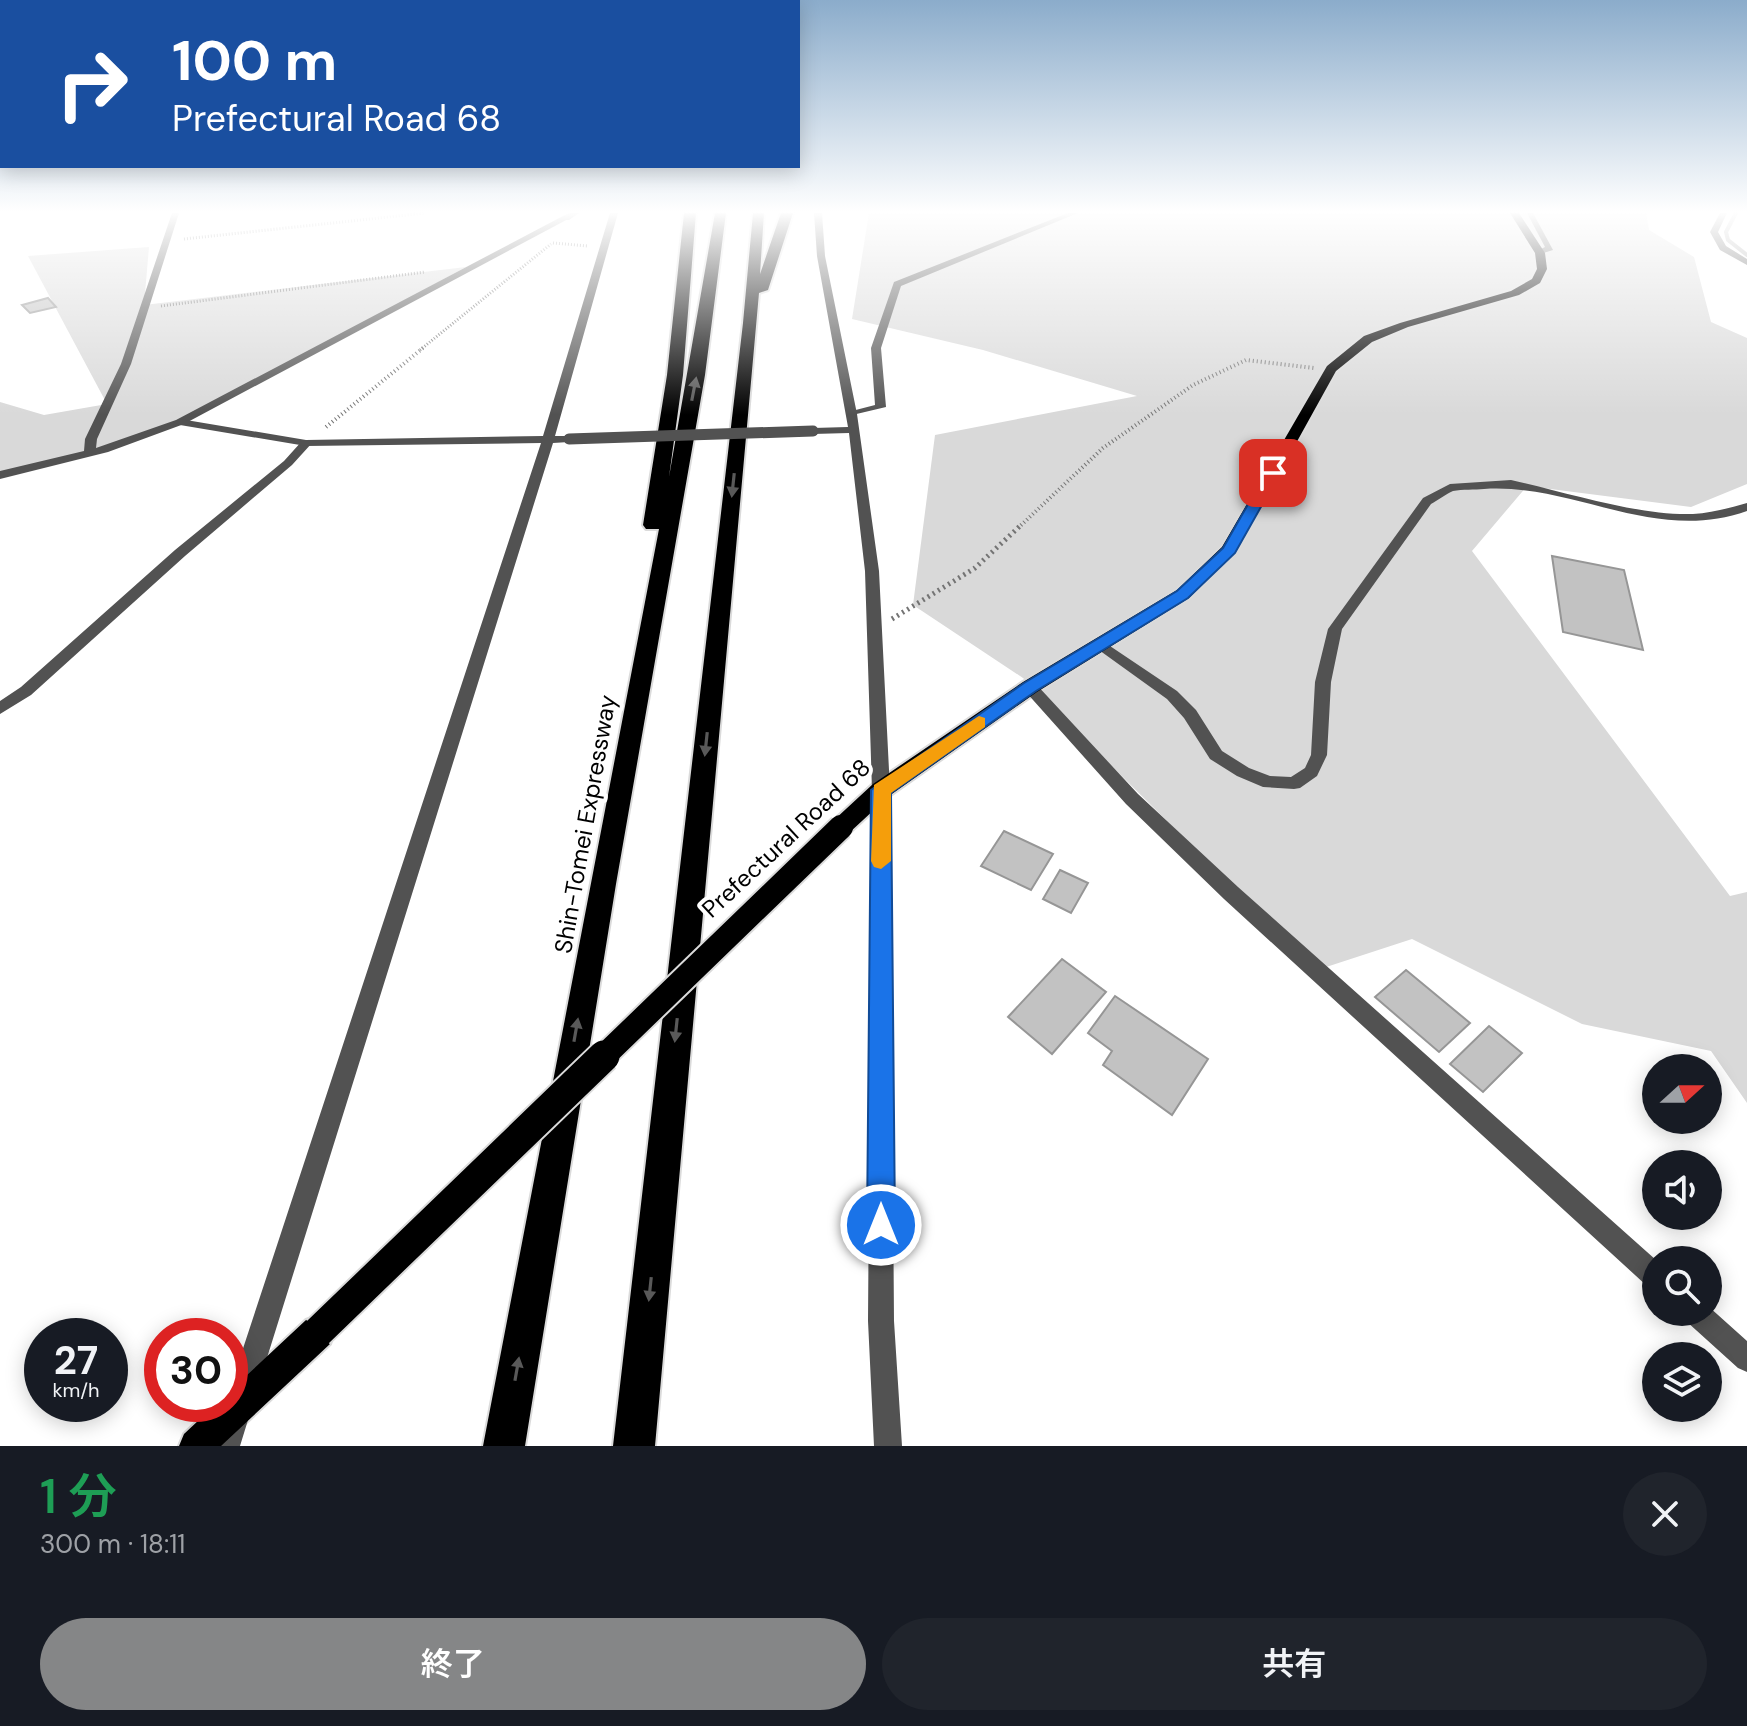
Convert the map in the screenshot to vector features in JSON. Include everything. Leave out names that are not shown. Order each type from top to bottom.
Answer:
[{"type":"highway","points":[[602,884],[675,375],[684,280]]},
{"type":"highway","name":"Shin-Tomei Expressway","points":[[504,1446],[602,884],[697,375],[711,280]]},
{"type":"highway","points":[[634,1446],[753,280]]},
{"type":"highway","points":[[750,323],[764,280]]},
{"type":"main road","name":"Prefectural Road 68","points":[[248,1398],[881,790],[1030,687],[1183,594],[1229,550],[1331,369],[1368,339],[1515,293],[1536,280]]},
{"type":"main road","name":"Prefectural Road 68","points":[[196,1446],[222,1422]]},
{"type":"street","points":[[90,453],[91,439],[126,364],[151,280]]},
{"type":"street","points":[[0,475],[90,453],[180,422],[447,280]]},
{"type":"street","points":[[248,1376],[548,439],[595,280]]},
{"type":"street","points":[[826,280],[852,414],[872,571],[881,790],[881,1321],[888,1446]]},
{"type":"street","points":[[852,414],[881,407],[876,348],[897,284],[906,280]]},
{"type":"street","points":[[180,422],[306,443],[852,430]]},
{"type":"street","points":[[0,709],[195,544],[306,443]]},
{"type":"street","points":[[1099,645],[1172,695],[1190,714],[1216,755],[1256,777],[1294,783],[1311,772],[1319,755],[1323,682],[1335,629],[1427,501],[1450,488],[1511,484],[1653,516],[1692,518],[1727,514],[1747,507]]},
{"type":"street","points":[[1030,687],[1132,799],[1231,893],[1642,1264]]},
{"type":"street","points":[[1710,1326],[1747,1359]]},
{"type":"street","points":[[226,1446],[233,1422]]},
{"type":"path","points":[[143,308],[360,280]]},
{"type":"path","points":[[306,443],[507,280]]},
{"type":"path","points":[[873,630],[975,568],[1103,448],[1193,385],[1246,360],[1331,369]]},
{"type":"shaded area","points":[[41,280],[146,280],[144,305],[352,280],[441,280],[186,419],[74,457],[0,472],[0,402],[44,415],[107,404]]},
{"type":"shaded area","points":[[858,280],[1700,280],[1711,322],[1747,338],[1747,484],[1691,507],[1527,486],[1472,551],[1730,896],[1747,892],[1747,1103],[1722,1067],[1722,1054],[1582,1024],[1412,939],[1317,970],[1023,678],[913,605],[935,435],[1137,396],[983,350],[852,319]]},
{"type":"building","points":[[48,298],[56,307],[30,313],[22,305]]},
{"type":"building","points":[[1552,556],[1624,570],[1643,650],[1563,632]]},
{"type":"building","points":[[1004,831],[1053,854],[1031,890],[981,866]]},
{"type":"building","points":[[1060,870],[1088,883],[1071,913],[1043,899]]},
{"type":"building","points":[[1062,959],[1106,992],[1052,1054],[1008,1017]]},
{"type":"building","points":[[1406,970],[1470,1023],[1439,1052],[1375,997]]},
{"type":"building","points":[[1115,996],[1208,1059],[1172,1115],[1103,1065],[1112,1051],[1088,1033]]},
{"type":"building","points":[[1489,1026],[1522,1053],[1483,1092],[1450,1064]]},
{"type":"slow traffic","points":[[881,861],[881,790],[979,722]]},
{"type":"route","points":[[881,1225],[881,790],[1030,687],[1183,594],[1229,550],[1273,473]]}]
